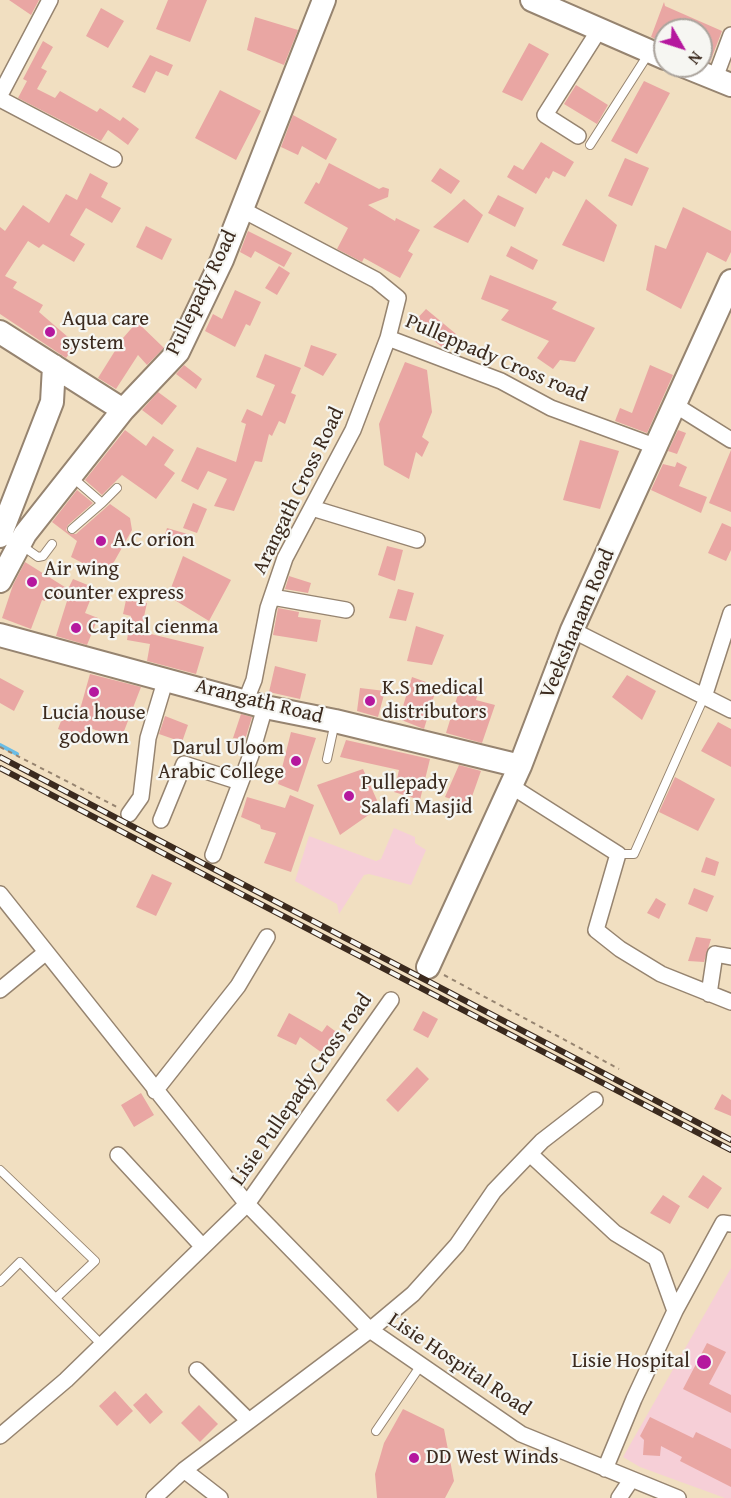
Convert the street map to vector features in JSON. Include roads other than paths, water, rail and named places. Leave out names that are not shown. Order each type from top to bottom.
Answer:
[{"type":"street","points":[[50,0],[0,97],[114,159]]},
{"type":"street","name":"Pullepady Road","points":[[0,581],[10,540],[71,476],[123,410],[178,352],[222,260],[324,0]]},
{"type":"street","points":[[532,0],[653,53]]},
{"type":"street","points":[[584,141],[544,115],[599,30]]},
{"type":"street","points":[[723,82],[731,35]]},
{"type":"street","name":"Pulleppady Cross road","points":[[241,209],[376,280],[398,298],[388,338],[501,381],[551,408],[657,447]]},
{"type":"street","name":"Veekshanam Road","points":[[428,967],[515,776],[572,630],[731,281]]},
{"type":"street","points":[[0,332],[123,410]]},
{"type":"street","name":"Arangath Cross Road","points":[[213,855],[240,782],[256,704],[254,680],[272,597],[285,558],[353,430],[388,338]]},
{"type":"street","points":[[10,540],[63,372]]},
{"type":"street","points":[[675,405],[731,440]]},
{"type":"street","points":[[312,508],[417,540]]},
{"type":"street","points":[[272,597],[346,610]]},
{"type":"street","points":[[704,696],[731,613]]},
{"type":"street","points":[[572,630],[731,710]]},
{"type":"street","name":"Arangath Road","points":[[0,635],[256,704],[335,721],[515,776]]},
{"type":"street","points":[[129,814],[141,797],[148,738],[164,686],[170,680]]},
{"type":"street","points":[[161,819],[184,764],[240,782]]},
{"type":"street","points":[[515,776],[618,854],[596,930],[620,949],[661,974],[731,1002]]},
{"type":"street","points":[[0,894],[247,1204],[370,1330],[413,1294],[457,1245],[494,1191],[530,1154],[595,1100]]},
{"type":"street","points":[[155,1091],[238,986],[267,937]]},
{"type":"street","points":[[0,990],[45,953]]},
{"type":"street","points":[[709,994],[715,954],[731,957]]},
{"type":"street","name":"Lisie Pullepady Cross road","points":[[0,1436],[66,1380],[247,1204],[391,1000]]},
{"type":"street","points":[[530,1154],[615,1233],[656,1258],[675,1311]]},
{"type":"street","points":[[118,1155],[203,1246]]},
{"type":"street","points":[[605,1469],[634,1399],[675,1311],[723,1224],[731,1224]]},
{"type":"street","name":"Lisie Hospital Road","points":[[154,1498],[184,1470],[370,1330],[521,1434],[678,1498]]},
{"type":"street","points":[[198,1370],[249,1421]]},
{"type":"street","points":[[184,1470],[220,1498]]},
{"type":"street","points":[[619,1498],[631,1480]]},
{"type":"lane","points":[[584,141],[653,60]]},
{"type":"lane","points":[[71,476],[102,503]]},
{"type":"lane","points":[[72,529],[117,488]]},
{"type":"lane","points":[[10,540],[38,557],[43,556],[51,544]]},
{"type":"lane","points":[[618,854],[634,854],[704,696]]},
{"type":"lane","points":[[327,759],[335,721]]},
{"type":"lane","points":[[0,1170],[95,1261],[56,1298]]},
{"type":"lane","points":[[0,1282],[20,1262],[102,1345]]},
{"type":"lane","points":[[376,1431],[421,1365]]},
{"type":"waterway","points":[[0,745],[17,754]]},
{"type":"railway","points":[[0,757],[731,1140]]},
{"type":"railway","points":[[0,768],[731,1150]]},
{"type":"place","name":"Aqua care system","points":[[50,332]]},
{"type":"place","name":"A.C orion","points":[[101,541]]},
{"type":"place","name":"Air wing counter express","points":[[32,582]]},
{"type":"place","name":"Capital cienma","points":[[76,628]]},
{"type":"place","name":"Lucia house godown","points":[[94,692]]},
{"type":"place","name":"K.S medical distributors","points":[[370,701]]},
{"type":"place","name":"Darul Uloom Arabic College","points":[[296,761]]},
{"type":"place","name":"Pullepady Salafi Masjid","points":[[349,796]]},
{"type":"place","name":"Lisie Hospital","points":[[704,1362]]},
{"type":"place","name":"DD West Winds","points":[[414,1458]]}]
